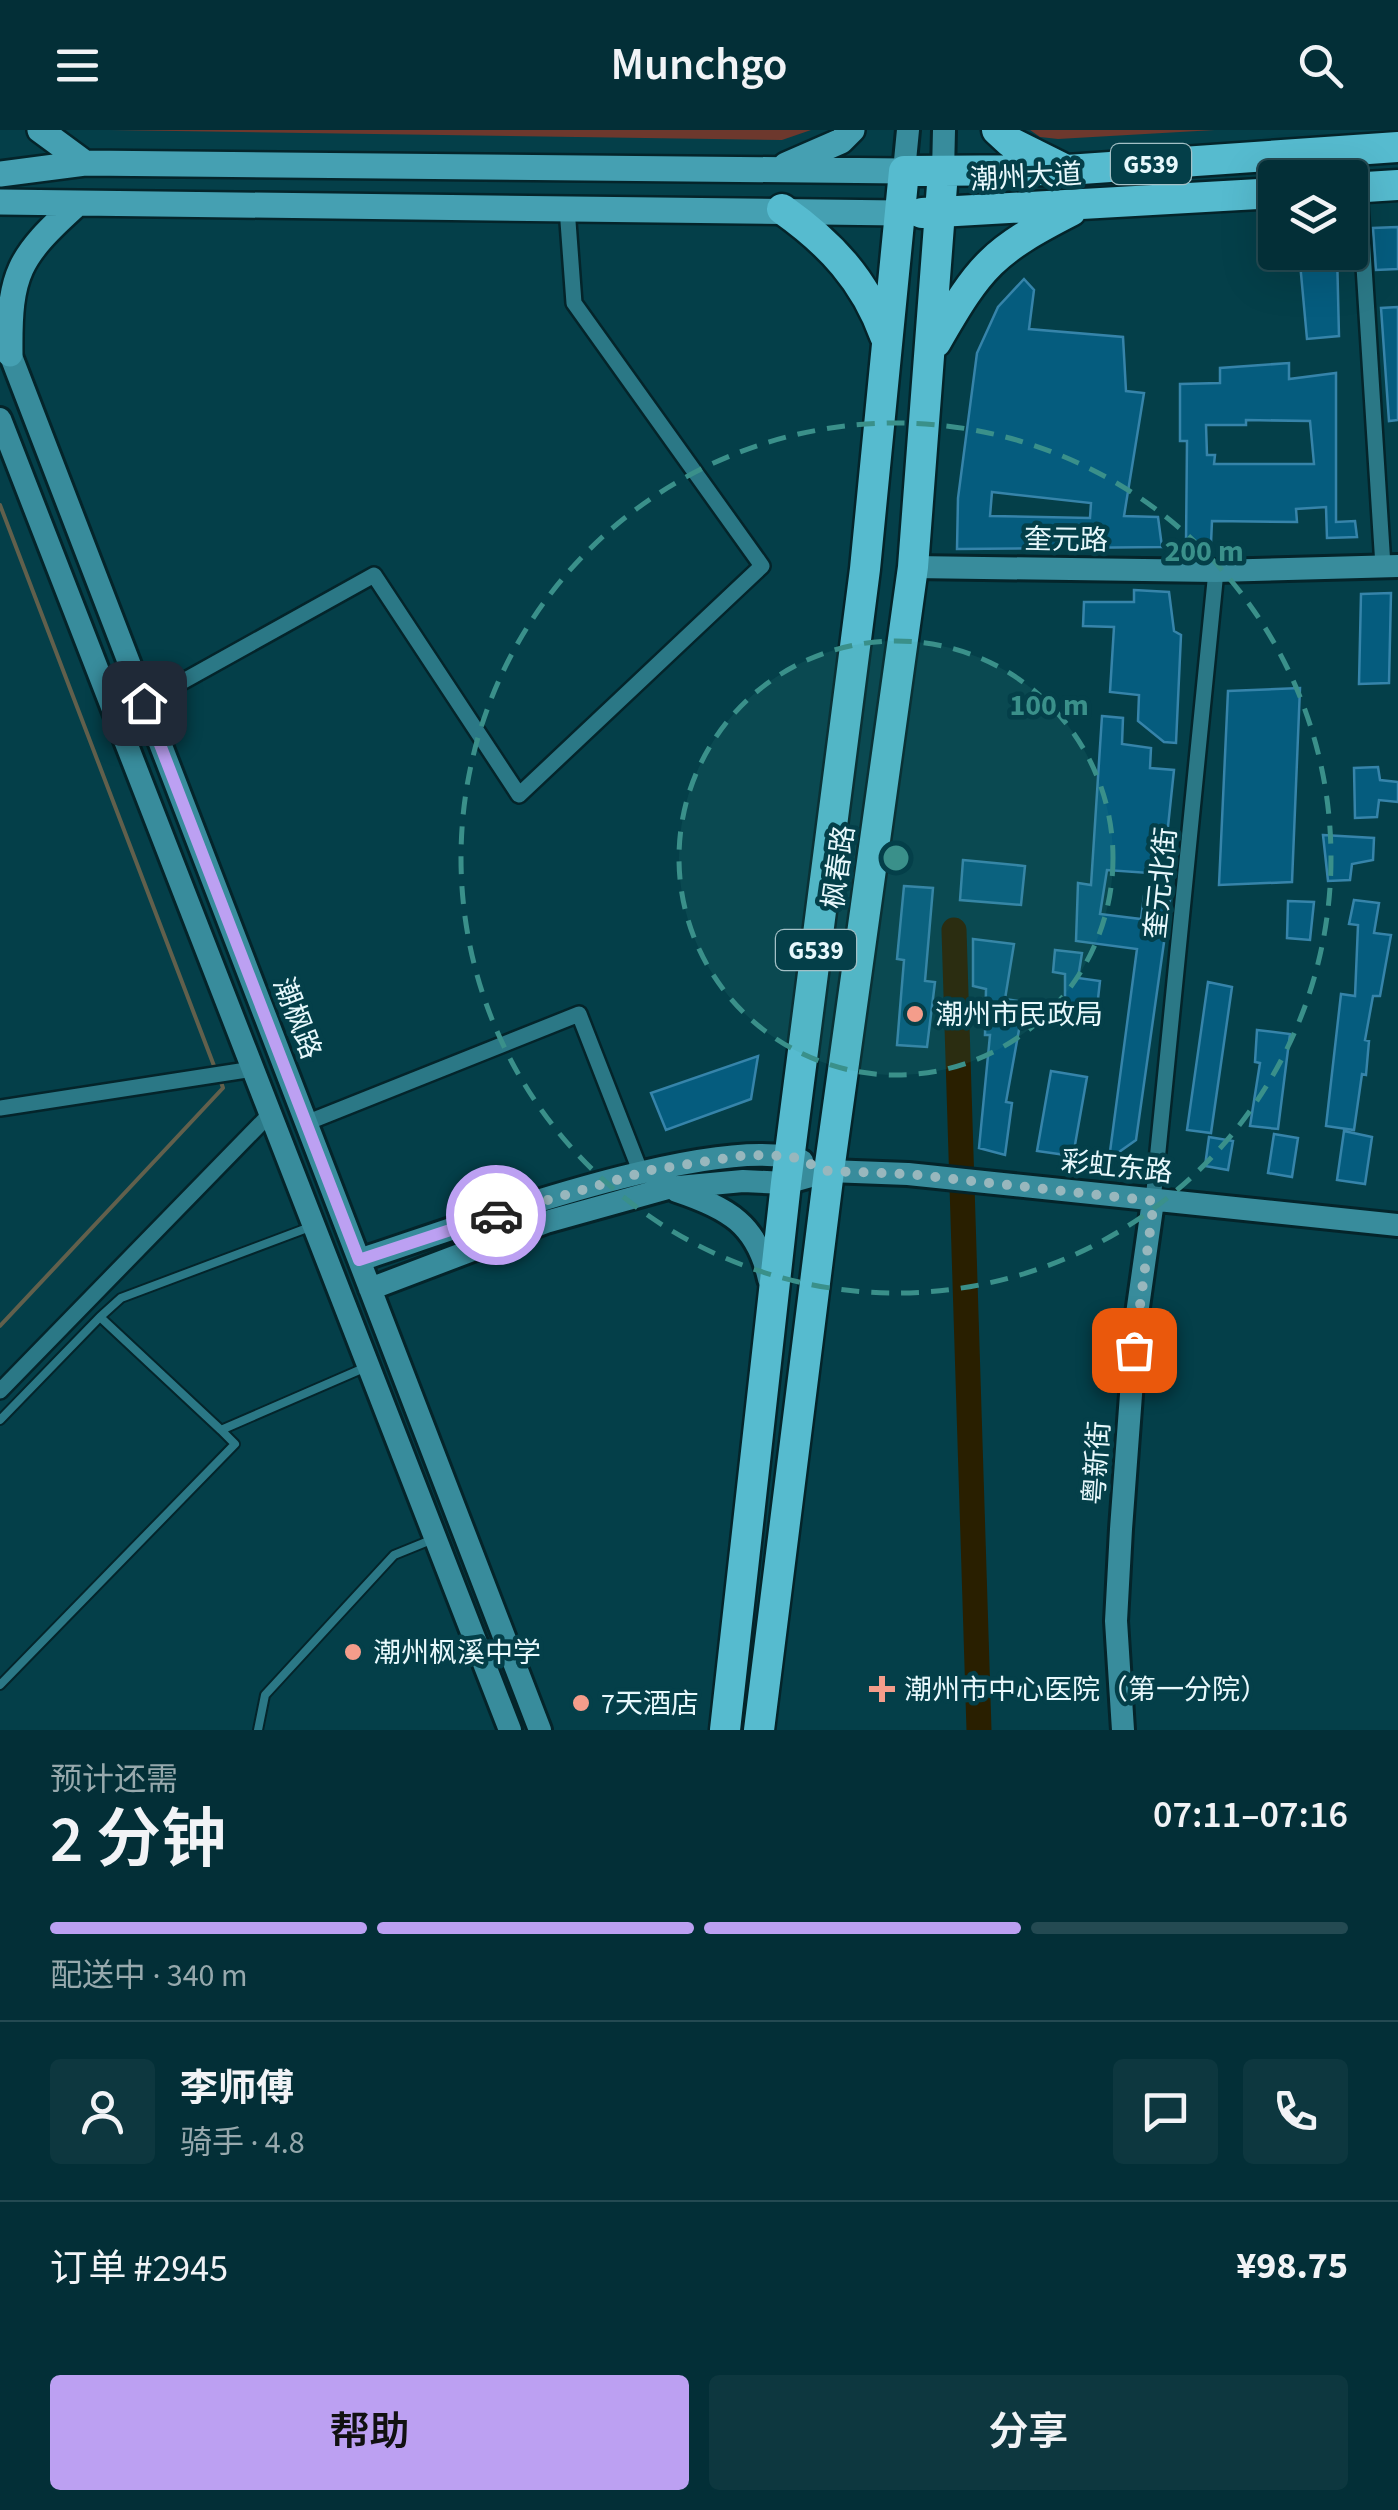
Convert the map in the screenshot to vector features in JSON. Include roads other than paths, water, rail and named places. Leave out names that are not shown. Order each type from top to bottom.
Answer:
[{"type":"highway","points":[[997,130],[1010,142],[1067,170]]},
{"type":"highway","name":"潮州大道","points":[[904,170],[1067,170],[1398,147]]},
{"type":"highway","name":"枫春路","points":[[724,1730],[788,1170],[865,569],[904,170]]},
{"type":"highway","name":"枫春路","points":[[760,1730],[828,1171],[913,567],[943,172]]},
{"type":"highway","points":[[1368,187],[1398,185]]},
{"type":"highway","name":"潮州大道","points":[[900,212],[1258,195]]},
{"type":"highway","points":[[932,349],[972,280],[1012,241],[1080,206]]},
{"type":"highway","points":[[782,209],[817,234],[852,271],[873,302],[887,341]]},
{"type":"main road","points":[[40,130],[85,164]]},
{"type":"main road","points":[[780,168],[841,140],[852,130]]},
{"type":"main road","name":"枫春路","points":[[904,170],[908,130]]},
{"type":"main road","name":"枫春路","points":[[943,172],[944,130]]},
{"type":"main road","points":[[0,174],[85,164],[904,170]]},
{"type":"main road","points":[[0,202],[900,212]]},
{"type":"main road","points":[[10,354],[10,302],[17,271],[44,234],[78,203]]},
{"type":"main road","name":"潮枫路","points":[[0,328],[540,1730]]},
{"type":"main road","points":[[0,418],[510,1730]]},
{"type":"main road","name":"奎元路","points":[[913,567],[1216,571],[1390,566]]},
{"type":"main road","points":[[359,1260],[534,1202],[642,1173],[747,1155],[788,1170]]},
{"type":"main road","points":[[370,1289],[546,1222],[668,1188],[743,1181],[788,1170]]},
{"type":"main road","name":"彩虹东路","points":[[788,1170],[908,1174],[1398,1225]]},
{"type":"main road","points":[[668,1188],[735,1216],[762,1249],[773,1298]]},
{"type":"main road","name":"粤新街","points":[[1123,1730],[1116,1621],[1120,1529],[1137,1314],[1154,1201]]},
{"type":"street","points":[[144,703],[374,575],[519,795],[762,566],[574,302],[567,208]]},
{"type":"street","points":[[1363,270],[1390,566]]},
{"type":"street","name":"奎元北街","points":[[1154,1201],[1216,571]]},
{"type":"street","points":[[306,1123],[579,1014],[642,1173]]},
{"type":"street","points":[[0,1108],[253,1069]]},
{"type":"street","points":[[0,1391],[270,1114]]},
{"type":"lane","points":[[0,1420],[121,1298],[314,1226]]},
{"type":"lane","points":[[0,1685],[235,1444],[100,1317]]},
{"type":"lane","points":[[221,1430],[368,1366]]},
{"type":"lane","points":[[258,1730],[265,1695],[394,1555],[436,1539]]},
{"type":"waterway","points":[[0,505],[216,1071]]},
{"type":"waterway","points":[[954,930],[979,1730]]},
{"type":"waterway","points":[[0,1326],[223,1088],[220,1079]]},
{"type":"place","name":"潮州市民政局","points":[[915,1014]]},
{"type":"place","name":"潮州枫溪中学","points":[[353,1652]]},
{"type":"place","name":"潮州市中心医院（第一分院）","points":[[882,1689]]},
{"type":"place","name":"7天酒店","points":[[581,1703]]}]
